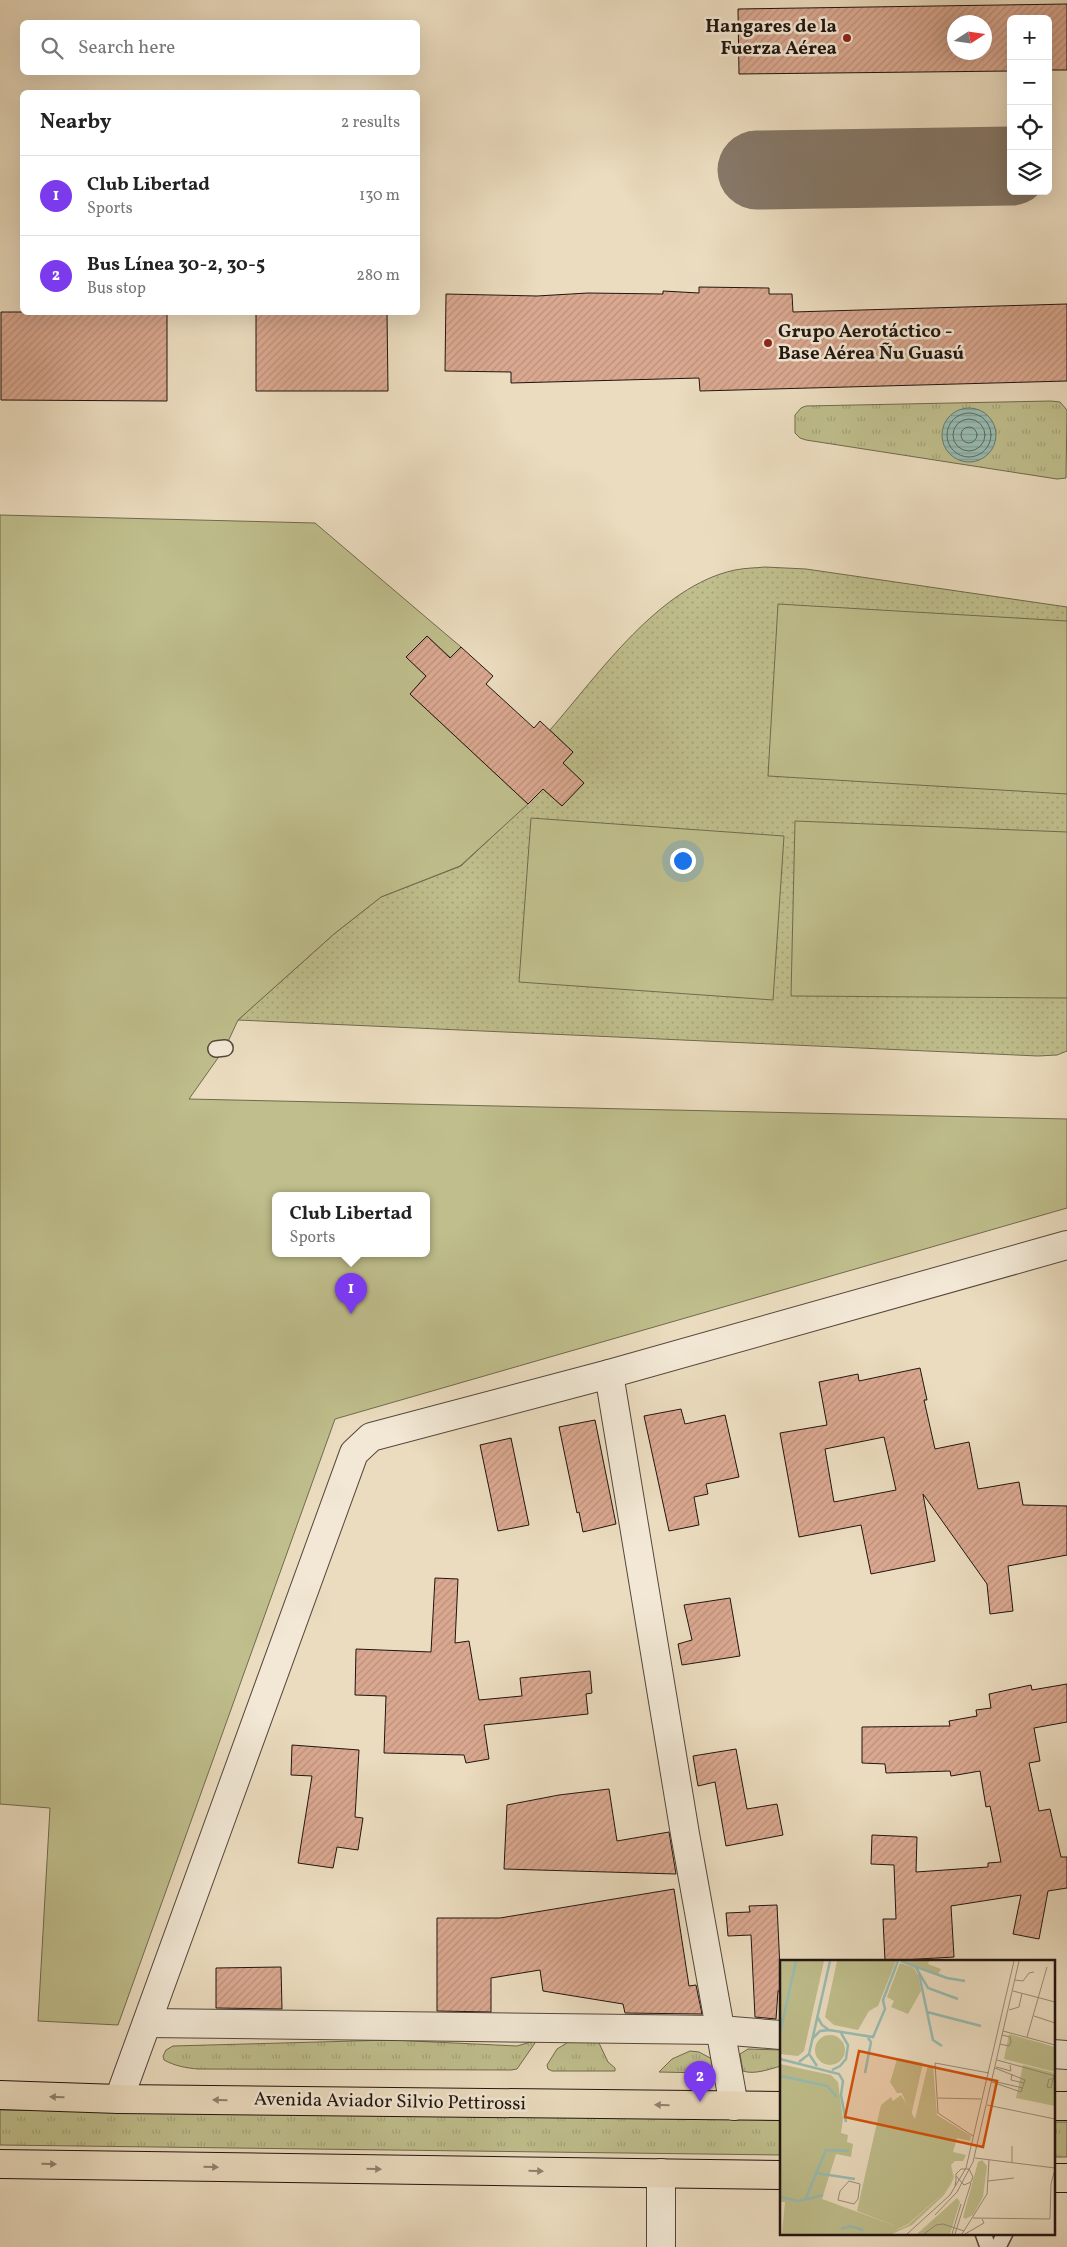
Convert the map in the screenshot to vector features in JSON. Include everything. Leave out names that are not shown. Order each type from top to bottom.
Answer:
[{"type":"highway","name":"Avenida Aviador Silvio Pettirossi","points":[[0,2095],[119,2099],[780,2106]]},
{"type":"highway","points":[[1054,2106],[1067,2106]]},
{"type":"highway","points":[[0,2164],[780,2175]]},
{"type":"highway","points":[[1054,2178],[1067,2178]]},
{"type":"street","points":[[119,2099],[354,1453],[371,1437],[609,1374],[1067,1245]]},
{"type":"street","points":[[609,1374],[685,1834],[734,2106]]},
{"type":"street","points":[[148,2023],[720,2030],[780,2034]]},
{"type":"street","points":[[1054,2054],[1067,2054]]},
{"type":"street","points":[[661,2173],[661,2247]]},
{"type":"lane","points":[[983,2234],[988,2247]]},
{"type":"lane","points":[[998,2247],[1004,2234]]},
{"type":"green space","points":[[1060,402],[1067,410],[1066,478],[1057,479],[806,440],[800,438],[795,433],[795,415],[801,408],[806,406]]},
{"type":"green space","points":[[0,515],[315,523],[461,647],[451,658],[427,636],[406,657],[426,676],[410,694],[528,804],[460,866],[381,897],[334,934],[238,1020],[225,1048],[189,1099],[1067,1119],[1067,1208],[335,1419],[118,2025],[38,2021],[50,1808],[0,1804]]},
{"type":"green space","points":[[765,567],[806,569],[1067,607],[1067,1051],[1057,1055],[1038,1056],[238,1020],[334,934],[381,897],[461,866],[543,789],[562,806],[584,783],[563,763],[573,752],[550,730],[610,659],[656,613],[681,594],[707,579],[735,570]]},
{"type":"green space","points":[[778,604],[1067,621],[1067,794],[768,776]]},
{"type":"green space","points":[[531,818],[784,836],[773,1000],[519,982]]},
{"type":"green space","points":[[795,821],[1067,832],[1067,998],[791,996]]},
{"type":"green space","points":[[391,2040],[517,2046],[534,2041],[535,2043],[517,2069],[511,2070],[198,2069],[172,2064],[164,2060],[163,2056],[166,2050],[173,2046]]},
{"type":"green space","points":[[570,2041],[596,2041],[599,2043],[608,2062],[615,2068],[615,2071],[552,2071],[548,2069],[547,2065],[557,2049]]},
{"type":"green space","points":[[748,2049],[780,2050],[780,2066],[757,2072],[743,2071],[740,2054]]},
{"type":"green space","points":[[690,2051],[699,2052],[712,2059],[714,2070],[707,2073],[659,2072],[672,2059]]},
{"type":"green space","points":[[0,2110],[780,2120],[780,2155],[0,2145]]},
{"type":"green space","points":[[1054,2122],[1067,2122],[1067,2157],[1054,2157]]},
{"type":"water","points":[[969,408],[979,410],[988,416],[994,425],[996,435],[994,445],[988,454],[979,460],[969,462],[959,460],[950,454],[944,445],[942,435],[944,425],[950,416],[959,410]]},
{"type":"building","name":"Hangares de la Fuerza Aérea","points":[[1067,4],[1067,70],[1052,70],[1052,15],[1007,15],[1007,71],[739,74],[738,9]]},
{"type":"building","name":"Grupo Aerotáctico - Base Aérea Ñu Guasú","points":[[699,287],[769,288],[769,294],[792,294],[793,312],[1067,304],[1067,381],[700,391],[699,378],[511,383],[511,372],[445,371],[446,294],[537,296],[588,293],[663,294],[663,291],[699,293]]},
{"type":"building","points":[[1,312],[20,312],[20,315],[167,315],[167,401],[1,400]]},
{"type":"building","points":[[256,315],[387,315],[388,391],[256,391]]},
{"type":"building","points":[[427,636],[450,658],[461,647],[493,676],[486,684],[534,728],[540,721],[573,752],[563,763],[584,783],[562,806],[543,789],[528,804],[410,694],[426,676],[406,657]]},
{"type":"building","points":[[920,1368],[927,1400],[924,1400],[935,1449],[969,1442],[978,1489],[1019,1482],[1023,1505],[1067,1506],[1067,1555],[1008,1566],[1013,1611],[990,1614],[987,1584],[923,1494],[935,1561],[871,1574],[861,1525],[799,1537],[780,1433],[827,1425],[819,1382],[858,1374],[859,1381]],"holes":[[[884,1437],[896,1490],[834,1502],[825,1449]]]},
{"type":"building","points":[[681,1409],[685,1424],[725,1415],[739,1477],[706,1484],[708,1494],[694,1497],[699,1525],[669,1531],[644,1416]]},
{"type":"building","points":[[595,1420],[616,1524],[583,1532],[579,1512],[577,1513],[559,1427]]},
{"type":"building","points":[[511,1438],[529,1525],[498,1531],[480,1445]]},
{"type":"building","points":[[435,1578],[458,1579],[455,1643],[469,1641],[479,1700],[522,1696],[520,1678],[590,1671],[592,1693],[586,1694],[588,1714],[484,1725],[489,1759],[466,1763],[464,1755],[384,1753],[386,1696],[355,1695],[356,1649],[431,1652]]},
{"type":"building","points":[[730,1598],[740,1656],[682,1665],[678,1644],[692,1640],[684,1605]]},
{"type":"building","points":[[1067,1684],[1067,1722],[1034,1728],[1040,1761],[1029,1763],[1039,1811],[1050,1809],[1061,1857],[1067,1857],[1067,1888],[1048,1891],[1039,1939],[1013,1934],[1021,1895],[951,1906],[954,1957],[885,1960],[883,1919],[896,1919],[894,1865],[871,1864],[872,1835],[917,1837],[916,1872],[988,1867],[988,1863],[1001,1862],[990,1806],[986,1807],[980,1771],[951,1776],[950,1771],[886,1773],[885,1764],[862,1763],[862,1727],[950,1726],[949,1721],[977,1716],[976,1710],[991,1708],[989,1694],[1031,1685],[1032,1690]]},
{"type":"building","points":[[292,1745],[359,1750],[355,1817],[363,1818],[358,1850],[337,1847],[333,1868],[298,1863],[312,1776],[291,1775]]},
{"type":"building","points":[[736,1749],[747,1809],[777,1804],[783,1835],[726,1846],[715,1782],[698,1786],[693,1756]]},
{"type":"building","points":[[609,1789],[617,1841],[669,1832],[676,1874],[504,1869],[507,1805],[559,1795]]},
{"type":"building","points":[[674,1889],[689,1986],[696,1985],[702,2014],[625,2013],[623,2004],[543,1991],[540,1970],[491,1978],[491,2012],[437,2011],[437,1918],[500,1918]]},
{"type":"building","points":[[777,1905],[780,1990],[778,1991],[776,2019],[755,2017],[751,1935],[728,1936],[726,1913],[750,1912],[749,1906]]},
{"type":"building","points":[[281,1967],[282,2009],[216,2008],[216,1968]]},
{"type":"taxiway","points":[[757,170],[1007,166]]},
{"type":"place","name":"Hangares de la Fuerza Aérea","points":[[847,38]]},
{"type":"place","name":"Grupo Aerotáctico - Base Aérea Ñu Guasú","points":[[768,343]]},
{"type":"place","name":"Club Libertad","points":[[351,1314]]},
{"type":"place","name":"Bus Línea 30-2, 30-5","points":[[700,2102]]}]
